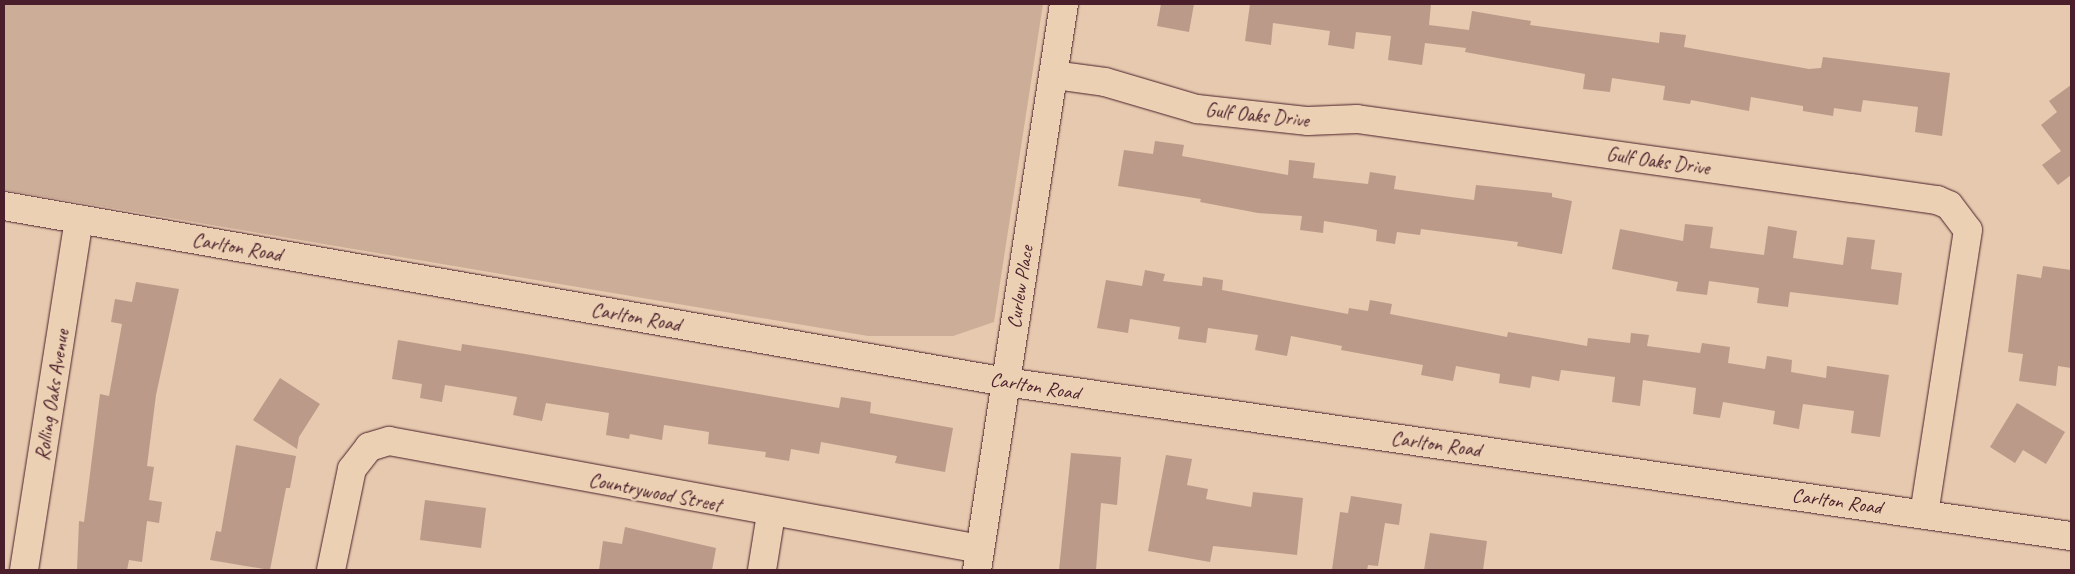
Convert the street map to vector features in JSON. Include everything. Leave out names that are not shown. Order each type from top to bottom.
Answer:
[{"type":"street","name":"Curlew Place","points":[[979,560],[1064,4]]},
{"type":"street","name":"Gulf Oaks Drive","points":[[1054,75],[1105,82],[1197,109],[1308,121],[1357,119],[1898,195],[1949,205],[1968,230],[1924,514]]},
{"type":"street","name":"Carlton Road","points":[[4,206],[1006,382],[2071,536]]},
{"type":"street","name":"Rolling Oaks Avenue","points":[[24,570],[79,220]]},
{"type":"street","name":"Countrywood Street","points":[[331,570],[348,480],[364,452],[375,444],[389,441],[771,514],[979,560]]},
{"type":"street","points":[[762,570],[771,514]]},
{"type":"shaded area","points":[[4,4],[1043,4],[994,322],[953,336],[868,336],[4,190]]},
{"type":"building","points":[[1161,4],[1194,4],[1189,32],[1157,26]]},
{"type":"building","points":[[1250,4],[1431,4],[1429,25],[1469,30],[1472,11],[1531,21],[1530,25],[1659,43],[1660,32],[1686,35],[1684,47],[1809,69],[1821,68],[1823,57],[1950,73],[1942,136],[1915,132],[1918,107],[1863,100],[1861,112],[1834,108],[1833,116],[1803,111],[1803,106],[1751,97],[1749,111],[1691,100],[1690,104],[1663,100],[1665,86],[1612,78],[1610,92],[1583,89],[1585,74],[1465,52],[1466,48],[1425,43],[1422,65],[1388,60],[1391,36],[1356,32],[1354,49],[1328,45],[1330,31],[1273,23],[1271,45],[1245,41]]},
{"type":"building","points":[[2071,85],[2071,175],[2058,185],[2042,165],[2061,151],[2041,125],[2057,112],[2049,101]]},
{"type":"building","points":[[1155,141],[1184,145],[1182,156],[1288,175],[1289,160],[1315,163],[1313,178],[1368,184],[1370,172],[1396,176],[1394,189],[1451,197],[1474,200],[1476,185],[1552,193],[1552,197],[1572,201],[1562,254],[1517,246],[1518,242],[1421,229],[1420,235],[1397,232],[1395,244],[1376,241],[1377,230],[1324,221],[1323,233],[1300,230],[1302,216],[1258,213],[1200,202],[1201,199],[1118,186],[1124,150],[1153,154]]},
{"type":"building","points":[[1685,224],[1713,227],[1710,248],[1764,255],[1768,226],[1797,231],[1793,258],[1843,265],[1847,237],[1875,240],[1871,269],[1902,273],[1898,305],[1790,292],[1788,307],[1757,303],[1759,288],[1709,281],[1707,295],[1676,291],[1678,282],[1612,269],[1620,229],[1683,241]]},
{"type":"building","points":[[2043,266],[2071,270],[2071,368],[2058,366],[2056,386],[2019,381],[2023,354],[2008,352],[2017,274],[2041,278]]},
{"type":"building","points":[[1145,270],[1165,274],[1163,281],[1202,286],[1203,277],[1223,280],[1222,290],[1348,314],[1349,308],[1368,311],[1370,300],[1392,304],[1390,314],[1507,337],[1508,332],[1587,346],[1588,338],[1630,343],[1631,333],[1649,335],[1647,346],[1700,353],[1702,343],[1730,347],[1728,363],[1765,369],[1767,356],[1792,360],[1791,372],[1826,378],[1827,366],[1889,375],[1880,437],[1851,433],[1854,411],[1803,404],[1799,429],[1773,424],[1775,411],[1723,402],[1720,418],[1693,414],[1696,388],[1643,380],[1640,406],[1612,402],[1615,377],[1561,370],[1559,381],[1532,376],[1530,388],[1499,383],[1500,374],[1456,366],[1453,381],[1421,375],[1423,365],[1341,350],[1342,346],[1291,336],[1287,356],[1255,350],[1258,335],[1208,328],[1206,343],[1178,339],[1180,327],[1130,319],[1128,333],[1097,328],[1106,280],[1142,286]]},
{"type":"building","points":[[136,282],[179,289],[156,395],[147,466],[154,467],[149,500],[162,502],[159,523],[147,521],[142,562],[129,560],[127,570],[77,570],[79,521],[84,522],[100,394],[109,396],[122,324],[111,322],[115,299],[132,302]]},
{"type":"building","points":[[398,340],[461,351],[462,344],[839,408],[841,397],[871,402],[870,413],[953,428],[945,472],[895,463],[897,456],[821,442],[819,454],[791,449],[789,461],[765,457],[766,452],[708,444],[709,432],[664,425],[662,440],[630,434],[629,439],[606,435],[609,413],[546,403],[542,421],[513,415],[517,397],[445,385],[442,402],[420,398],[422,384],[392,379]]},
{"type":"building","points":[[280,378],[320,404],[299,437],[297,449],[253,420]]},
{"type":"building","points":[[2017,403],[2065,432],[2046,464],[2023,450],[2015,463],[1990,447]]},
{"type":"building","points":[[236,445],[296,456],[290,488],[286,488],[270,570],[210,560],[216,531],[221,532]]},
{"type":"building","points":[[1071,453],[1121,457],[1117,505],[1101,503],[1096,570],[1059,570]]},
{"type":"building","points":[[1166,455],[1192,459],[1187,485],[1208,489],[1206,499],[1251,507],[1253,492],[1303,498],[1297,555],[1213,546],[1210,562],[1148,551]]},
{"type":"building","points":[[1351,496],[1402,504],[1399,525],[1385,523],[1378,566],[1368,565],[1367,570],[1332,570],[1340,512],[1348,513]]},
{"type":"building","points":[[425,500],[486,508],[481,548],[420,540]]},
{"type":"building","points":[[625,527],[716,548],[712,570],[599,570],[603,541],[622,544]]},
{"type":"building","points":[[1430,533],[1487,541],[1483,570],[1424,570]]}]
